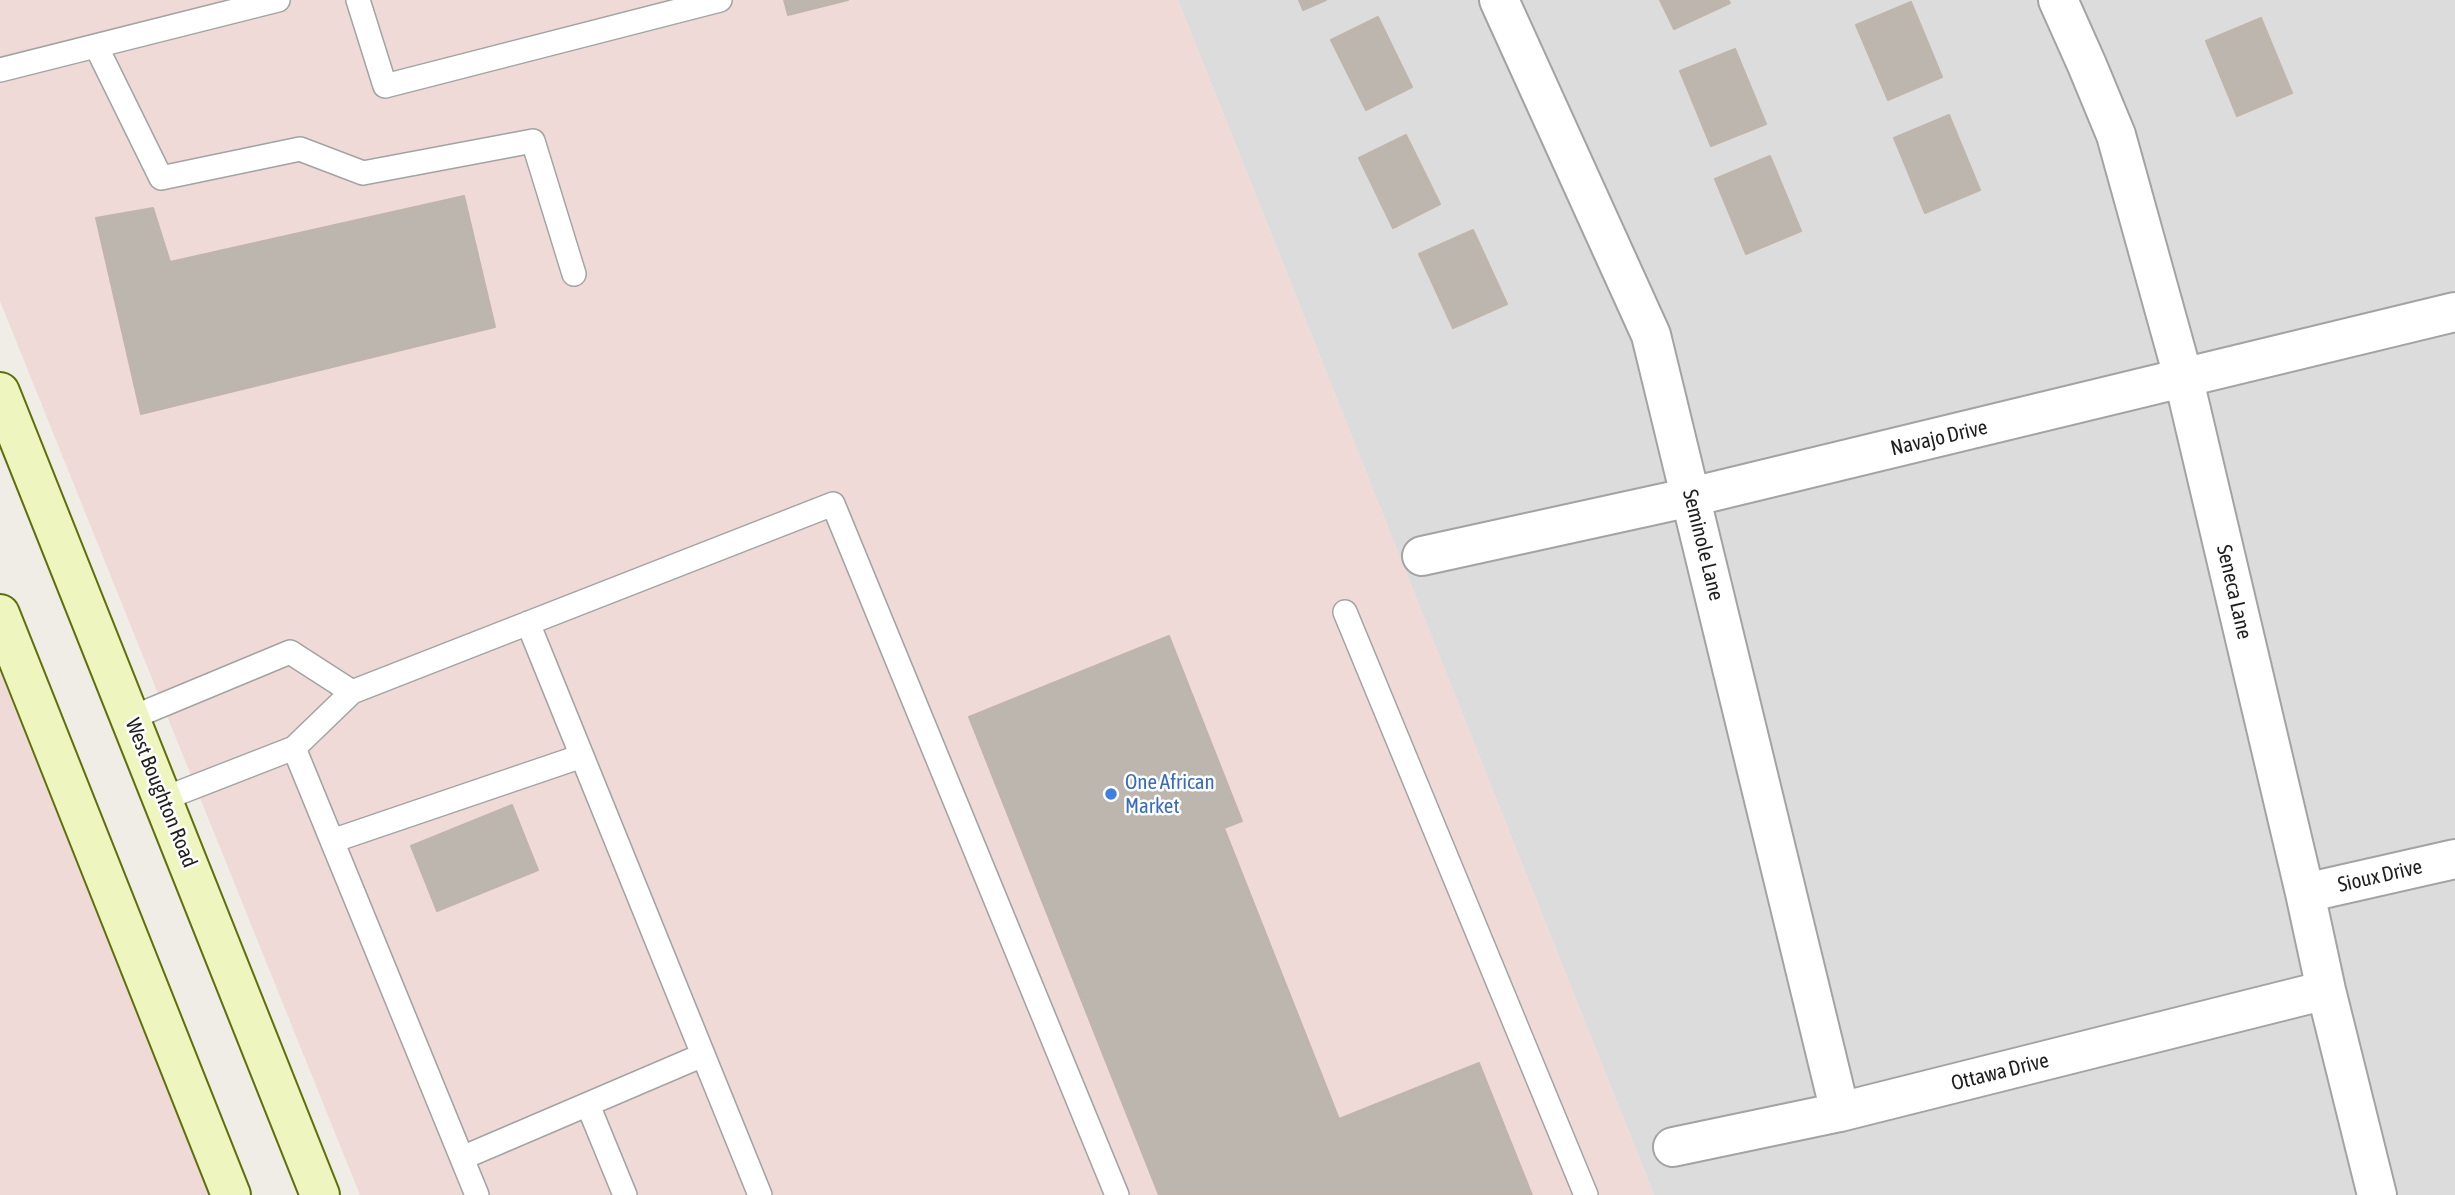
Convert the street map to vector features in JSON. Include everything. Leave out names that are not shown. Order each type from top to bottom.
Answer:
[{"type":"main road","name":"West Boughton Road","points":[[0,392],[320,1195]]},
{"type":"main road","points":[[0,614],[231,1195]]},
{"type":"street","name":"Seminole Lane","points":[[1499,0],[1651,335],[1840,1112]]},
{"type":"street","name":"Seneca Lane","points":[[2058,0],[2116,135],[2184,380],[2326,990],[2377,1195]]},
{"type":"street","name":"Navajo Drive","points":[[1422,556],[1691,497],[2184,380],[2455,312]]},
{"type":"street","name":"Sioux Drive","points":[[2305,893],[2455,859]]},
{"type":"street","name":"Ottawa Drive","points":[[1673,1147],[1840,1112],[2326,990]]},
{"type":"lane","points":[[0,70],[253,3],[278,0]]},
{"type":"lane","points":[[358,0],[385,86],[720,0]]},
{"type":"lane","points":[[96,46],[161,178],[300,149],[363,173],[533,141],[574,274]]},
{"type":"lane","points":[[163,799],[294,748],[352,692],[833,504],[1117,1195]]},
{"type":"lane","points":[[1345,612],[1586,1195]]},
{"type":"lane","points":[[528,623],[760,1195]]},
{"type":"lane","points":[[131,718],[290,652],[352,692]]},
{"type":"lane","points":[[294,748],[477,1195]]},
{"type":"lane","points":[[332,841],[582,756]]},
{"type":"lane","points":[[462,1158],[703,1055]]},
{"type":"lane","points":[[588,1105],[625,1195]]},
{"type":"shaded area","points":[[0,0],[1178,0],[1654,1195],[360,1195],[0,301]]},
{"type":"shaded area","points":[[1178,0],[2455,0],[2455,1195],[1654,1195]]},
{"type":"shaded area","points":[[0,671],[210,1195],[0,1195]]},
{"type":"building","points":[[784,0],[848,0],[788,15]]},
{"type":"building","points":[[1299,0],[1326,0],[1303,10]]},
{"type":"building","points":[[1660,0],[1728,0],[1730,3],[1674,29]]},
{"type":"building","points":[[1911,2],[1942,77],[1888,100],[1856,25]]},
{"type":"building","points":[[1378,17],[1412,87],[1366,110],[1331,40]]},
{"type":"building","points":[[2261,18],[2292,93],[2237,116],[2206,41]]},
{"type":"building","points":[[1735,49],[1766,124],[1711,146],[1680,71]]},
{"type":"building","points":[[1949,115],[1980,190],[1925,213],[1894,138]]},
{"type":"building","points":[[1406,135],[1440,204],[1393,228],[1359,158]]},
{"type":"building","points":[[1770,156],[1801,231],[1746,254],[1715,179]]},
{"type":"building","points":[[464,196],[495,327],[141,414],[96,218],[153,208],[170,262]]},
{"type":"building","points":[[1473,230],[1507,304],[1453,328],[1419,254]]},
{"type":"building","points":[[1169,636],[1242,821],[1224,828],[1339,1119],[1479,1063],[1532,1195],[1159,1195],[969,717]]},
{"type":"building","points":[[512,805],[538,870],[437,911],[411,846]]},
{"type":"place","name":"One African Market","points":[[1111,794]]}]
